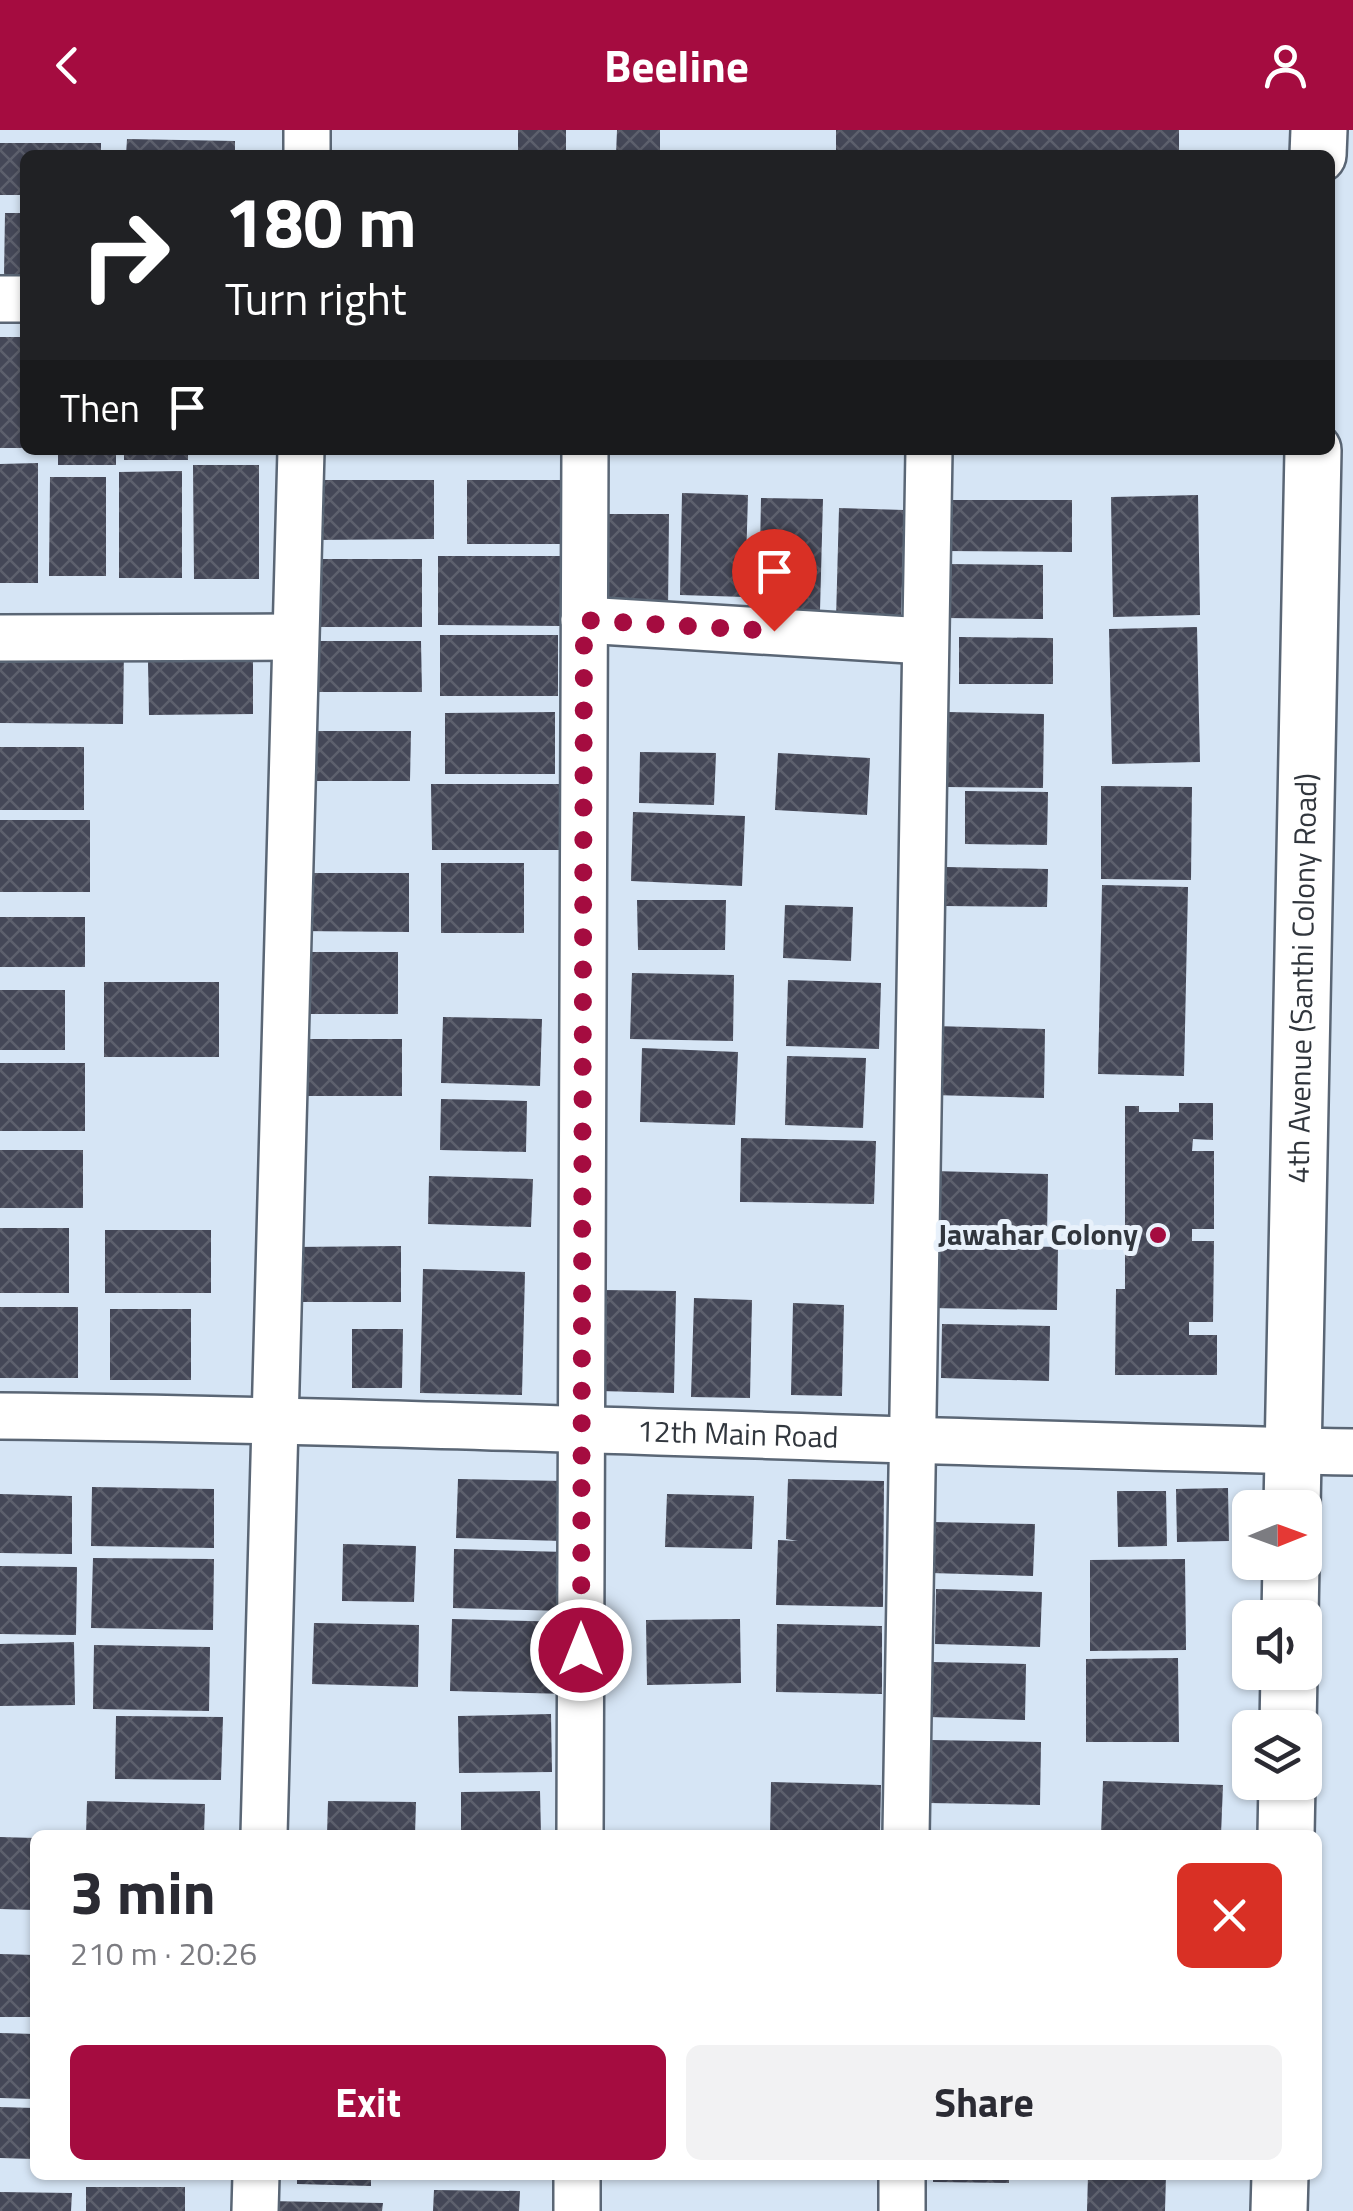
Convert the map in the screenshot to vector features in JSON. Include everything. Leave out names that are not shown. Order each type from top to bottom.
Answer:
[{"type":"street","points":[[264,1830],[301,455]]},
{"type":"street","points":[[580,1830],[585,455]]},
{"type":"street","points":[[906,1830],[929,455]]},
{"type":"street","name":"4th Avenue (Santhi Colony Road)","points":[[1292,1490],[1313,455]]},
{"type":"street","points":[[584,620],[925,640]]},
{"type":"street","points":[[0,638],[294,637]]},
{"type":"street","name":"12th Main Road","points":[[0,1416],[274,1419],[910,1442],[1353,1452]]},
{"type":"street","points":[[1286,1830],[1287,1800]]},
{"type":"street","points":[[256,2180],[256,2211]]},
{"type":"street","points":[[577,2180],[577,2211]]},
{"type":"street","points":[[902,2180],[902,2211]]},
{"type":"street","points":[[1279,2211],[1280,2180]]},
{"type":"building","points":[[518,130],[566,130],[566,150],[518,150]]},
{"type":"building","points":[[617,130],[660,130],[660,150],[616,150]]},
{"type":"building","points":[[836,130],[1179,130],[1179,150],[836,150]]},
{"type":"building","points":[[127,139],[235,141],[235,150],[126,150]]},
{"type":"building","points":[[0,143],[101,143],[101,150],[20,150],[20,195],[0,195]]},
{"type":"building","points":[[5,213],[20,213],[20,277],[4,276]]},
{"type":"building","points":[[0,337],[20,337],[20,448],[0,448]]},
{"type":"building","points":[[58,455],[116,455],[116,465],[58,465]]},
{"type":"building","points":[[124,455],[188,455],[188,460],[124,460]]},
{"type":"building","points":[[38,463],[38,583],[0,583],[0,464]]},
{"type":"building","points":[[193,465],[259,465],[259,579],[194,579]]},
{"type":"building","points":[[182,471],[182,578],[119,578],[119,472]]},
{"type":"building","points":[[50,477],[106,477],[106,576],[49,576]]},
{"type":"building","points":[[312,480],[434,480],[434,539],[312,540]]},
{"type":"building","points":[[467,480],[567,480],[567,544],[467,544]]},
{"type":"building","points":[[682,493],[748,495],[745,597],[680,595]]},
{"type":"building","points":[[1198,495],[1200,615],[1113,617],[1111,497]]},
{"type":"building","points":[[761,498],[823,499],[820,611],[759,609]]},
{"type":"building","points":[[946,500],[1072,500],[1072,552],[945,551]]},
{"type":"building","points":[[839,508],[904,510],[901,620],[836,619]]},
{"type":"building","points":[[600,514],[669,514],[668,612],[599,612]]},
{"type":"building","points":[[438,556],[560,556],[560,626],[438,625]]},
{"type":"building","points":[[305,559],[422,559],[422,627],[305,627]]},
{"type":"building","points":[[945,564],[1043,565],[1043,619],[945,618]]},
{"type":"building","points":[[1197,627],[1200,762],[1112,764],[1109,629]]},
{"type":"building","points":[[440,635],[558,635],[558,696],[440,696]]},
{"type":"building","points":[[959,637],[1053,638],[1053,684],[959,684]]},
{"type":"building","points":[[312,641],[421,641],[422,692],[312,692]]},
{"type":"building","points":[[0,647],[124,648],[123,724],[0,723]]},
{"type":"building","points":[[253,661],[253,714],[149,715],[148,662]]},
{"type":"building","points":[[555,712],[555,774],[445,774],[445,713]]},
{"type":"building","points":[[948,712],[1044,714],[1043,788],[947,787]]},
{"type":"building","points":[[296,731],[411,731],[410,781],[295,781]]},
{"type":"building","points":[[0,747],[84,747],[84,810],[0,810]]},
{"type":"building","points":[[640,752],[716,753],[714,805],[639,803]]},
{"type":"building","points":[[778,753],[870,758],[867,815],[775,810]]},
{"type":"building","points":[[431,784],[564,784],[564,850],[432,850]]},
{"type":"building","points":[[1101,786],[1192,787],[1191,880],[1101,879]]},
{"type":"building","points":[[965,791],[1048,792],[1047,845],[965,844]]},
{"type":"building","points":[[633,812],[745,816],[742,886],[631,881]]},
{"type":"building","points":[[0,820],[90,820],[90,892],[0,892]]},
{"type":"building","points":[[441,863],[524,863],[524,933],[441,933]]},
{"type":"building","points":[[946,867],[1048,869],[1047,907],[945,906]]},
{"type":"building","points":[[296,873],[409,873],[409,932],[296,931]]},
{"type":"building","points":[[1102,885],[1188,887],[1184,1076],[1098,1074]]},
{"type":"building","points":[[637,900],[726,900],[725,950],[638,950]]},
{"type":"building","points":[[785,905],[853,907],[851,961],[783,958]]},
{"type":"building","points":[[0,917],[85,917],[85,967],[0,967]]},
{"type":"building","points":[[292,952],[398,952],[398,1014],[293,1014]]},
{"type":"building","points":[[632,973],[734,975],[733,1041],[630,1039]]},
{"type":"building","points":[[788,980],[881,983],[879,1049],[786,1046]]},
{"type":"building","points":[[104,982],[219,982],[219,1057],[104,1057]]},
{"type":"building","points":[[0,990],[65,990],[65,1050],[0,1050]]},
{"type":"building","points":[[443,1017],[542,1019],[540,1086],[441,1083]]},
{"type":"building","points":[[934,1026],[1045,1029],[1044,1098],[932,1095]]},
{"type":"building","points":[[289,1039],[402,1039],[402,1096],[289,1096]]},
{"type":"building","points":[[642,1048],[738,1052],[735,1125],[640,1122]]},
{"type":"building","points":[[787,1056],[866,1058],[863,1128],[785,1125]]},
{"type":"building","points":[[0,1063],[85,1063],[85,1131],[0,1131]]},
{"type":"building","points":[[441,1099],[527,1101],[526,1152],[440,1150]]},
{"type":"building","name":"Jawahar Colony","points":[[1179,1103],[1213,1103],[1213,1140],[1193,1139],[1192,1151],[1214,1151],[1214,1229],[1192,1229],[1192,1241],[1214,1241],[1213,1322],[1189,1322],[1189,1335],[1217,1335],[1217,1375],[1115,1375],[1116,1289],[1125,1289],[1125,1106],[1139,1106],[1139,1112],[1179,1112]]},
{"type":"building","points":[[741,1138],[876,1141],[874,1204],[740,1202]]},
{"type":"building","points":[[0,1150],[83,1150],[83,1208],[0,1208]]},
{"type":"building","points":[[933,1171],[1048,1174],[1047,1236],[931,1234]]},
{"type":"building","points":[[429,1176],[533,1179],[531,1227],[428,1224]]},
{"type":"building","points":[[0,1228],[69,1228],[69,1293],[0,1293]]},
{"type":"building","points":[[105,1230],[211,1230],[211,1293],[105,1293]]},
{"type":"building","points":[[931,1244],[1058,1247],[1057,1310],[929,1308]]},
{"type":"building","points":[[401,1246],[401,1302],[292,1302],[292,1247]]},
{"type":"building","points":[[423,1269],[525,1272],[522,1395],[420,1393]]},
{"type":"building","points":[[603,1290],[676,1291],[674,1393],[600,1391]]},
{"type":"building","points":[[694,1298],[752,1300],[750,1398],[691,1397]]},
{"type":"building","points":[[793,1303],[844,1305],[842,1396],[791,1395]]},
{"type":"building","points":[[0,1307],[78,1307],[78,1378],[0,1378]]},
{"type":"building","points":[[110,1309],[191,1309],[191,1380],[110,1380]]},
{"type":"building","points":[[942,1324],[1050,1326],[1049,1381],[941,1378]]},
{"type":"building","points":[[352,1329],[403,1329],[402,1388],[352,1388]]},
{"type":"building","points":[[458,1479],[565,1481],[563,1541],[456,1538]]},
{"type":"building","points":[[788,1479],[884,1481],[883,1607],[776,1605],[778,1540],[798,1541],[786,1539]]},
{"type":"building","points":[[92,1487],[214,1489],[214,1548],[91,1546]]},
{"type":"building","points":[[1228,1488],[1229,1541],[1177,1542],[1176,1489]]},
{"type":"building","points":[[1117,1491],[1166,1491],[1167,1546],[1118,1547]]},
{"type":"building","points":[[0,1494],[72,1496],[72,1554],[0,1553]]},
{"type":"building","points":[[667,1494],[754,1496],[752,1549],[665,1547]]},
{"type":"building","points":[[932,1522],[1035,1524],[1033,1576],[930,1573]]},
{"type":"building","points":[[343,1544],[416,1546],[414,1602],[342,1601]]},
{"type":"building","points":[[454,1549],[566,1552],[564,1611],[453,1608]]},
{"type":"building","points":[[93,1558],[214,1559],[213,1630],[91,1628]]},
{"type":"building","points":[[1185,1559],[1186,1650],[1090,1651],[1090,1560]]},
{"type":"building","points":[[0,1566],[77,1567],[76,1635],[0,1634]]},
{"type":"building","points":[[936,1589],[1042,1592],[1040,1647],[935,1644]]},
{"type":"building","points":[[452,1619],[571,1622],[569,1694],[450,1691]]},
{"type":"building","points":[[740,1619],[741,1683],[647,1685],[646,1620]]},
{"type":"building","points":[[314,1623],[419,1625],[418,1687],[312,1684]]},
{"type":"building","points":[[777,1624],[882,1626],[882,1694],[776,1692]]},
{"type":"building","points":[[74,1642],[75,1705],[0,1706],[0,1644]]},
{"type":"building","points":[[94,1645],[210,1647],[209,1711],[93,1709]]},
{"type":"building","points":[[1178,1658],[1179,1742],[1086,1742],[1086,1659]]},
{"type":"building","points":[[931,1662],[1026,1664],[1025,1720],[930,1717]]},
{"type":"building","points":[[551,1714],[552,1772],[459,1773],[458,1716]]},
{"type":"building","points":[[116,1716],[223,1717],[221,1780],[115,1779]]},
{"type":"building","points":[[929,1740],[1041,1742],[1040,1805],[928,1803]]},
{"type":"building","points":[[1103,1781],[1223,1785],[1221,1830],[1101,1830]]},
{"type":"building","points":[[771,1782],[881,1785],[880,1830],[770,1830]]},
{"type":"building","points":[[540,1791],[541,1830],[461,1830],[461,1792]]},
{"type":"building","points":[[87,1801],[205,1804],[204,1830],[86,1830]]},
{"type":"building","points":[[328,1801],[416,1802],[415,1830],[327,1830]]},
{"type":"building","points":[[0,1837],[30,1838],[30,1910],[0,1909]]},
{"type":"building","points":[[0,1954],[30,1955],[30,2017],[0,2017]]},
{"type":"building","points":[[0,2033],[30,2034],[30,2099],[0,2098]]},
{"type":"building","points":[[0,2107],[30,2108],[30,2159],[0,2158]]},
{"type":"building","points":[[297,2180],[371,2180],[371,2186],[297,2184]]},
{"type":"building","points":[[933,2180],[1009,2180],[1009,2183]]},
{"type":"building","points":[[1088,2180],[1166,2180],[1165,2211],[1087,2211]]},
{"type":"building","points":[[86,2187],[185,2187],[185,2211],[86,2211]]},
{"type":"building","points":[[434,2190],[520,2191],[519,2211],[433,2211]]},
{"type":"building","points":[[0,2192],[72,2193],[71,2211],[0,2211]]},
{"type":"building","points":[[266,2201],[383,2203],[382,2211],[266,2211]]},
{"type":"place","name":"Jawahar Colony","points":[[1158,1235]]},
{"type":"route","points":[[581,1650],[584,620],[774,631]]}]
